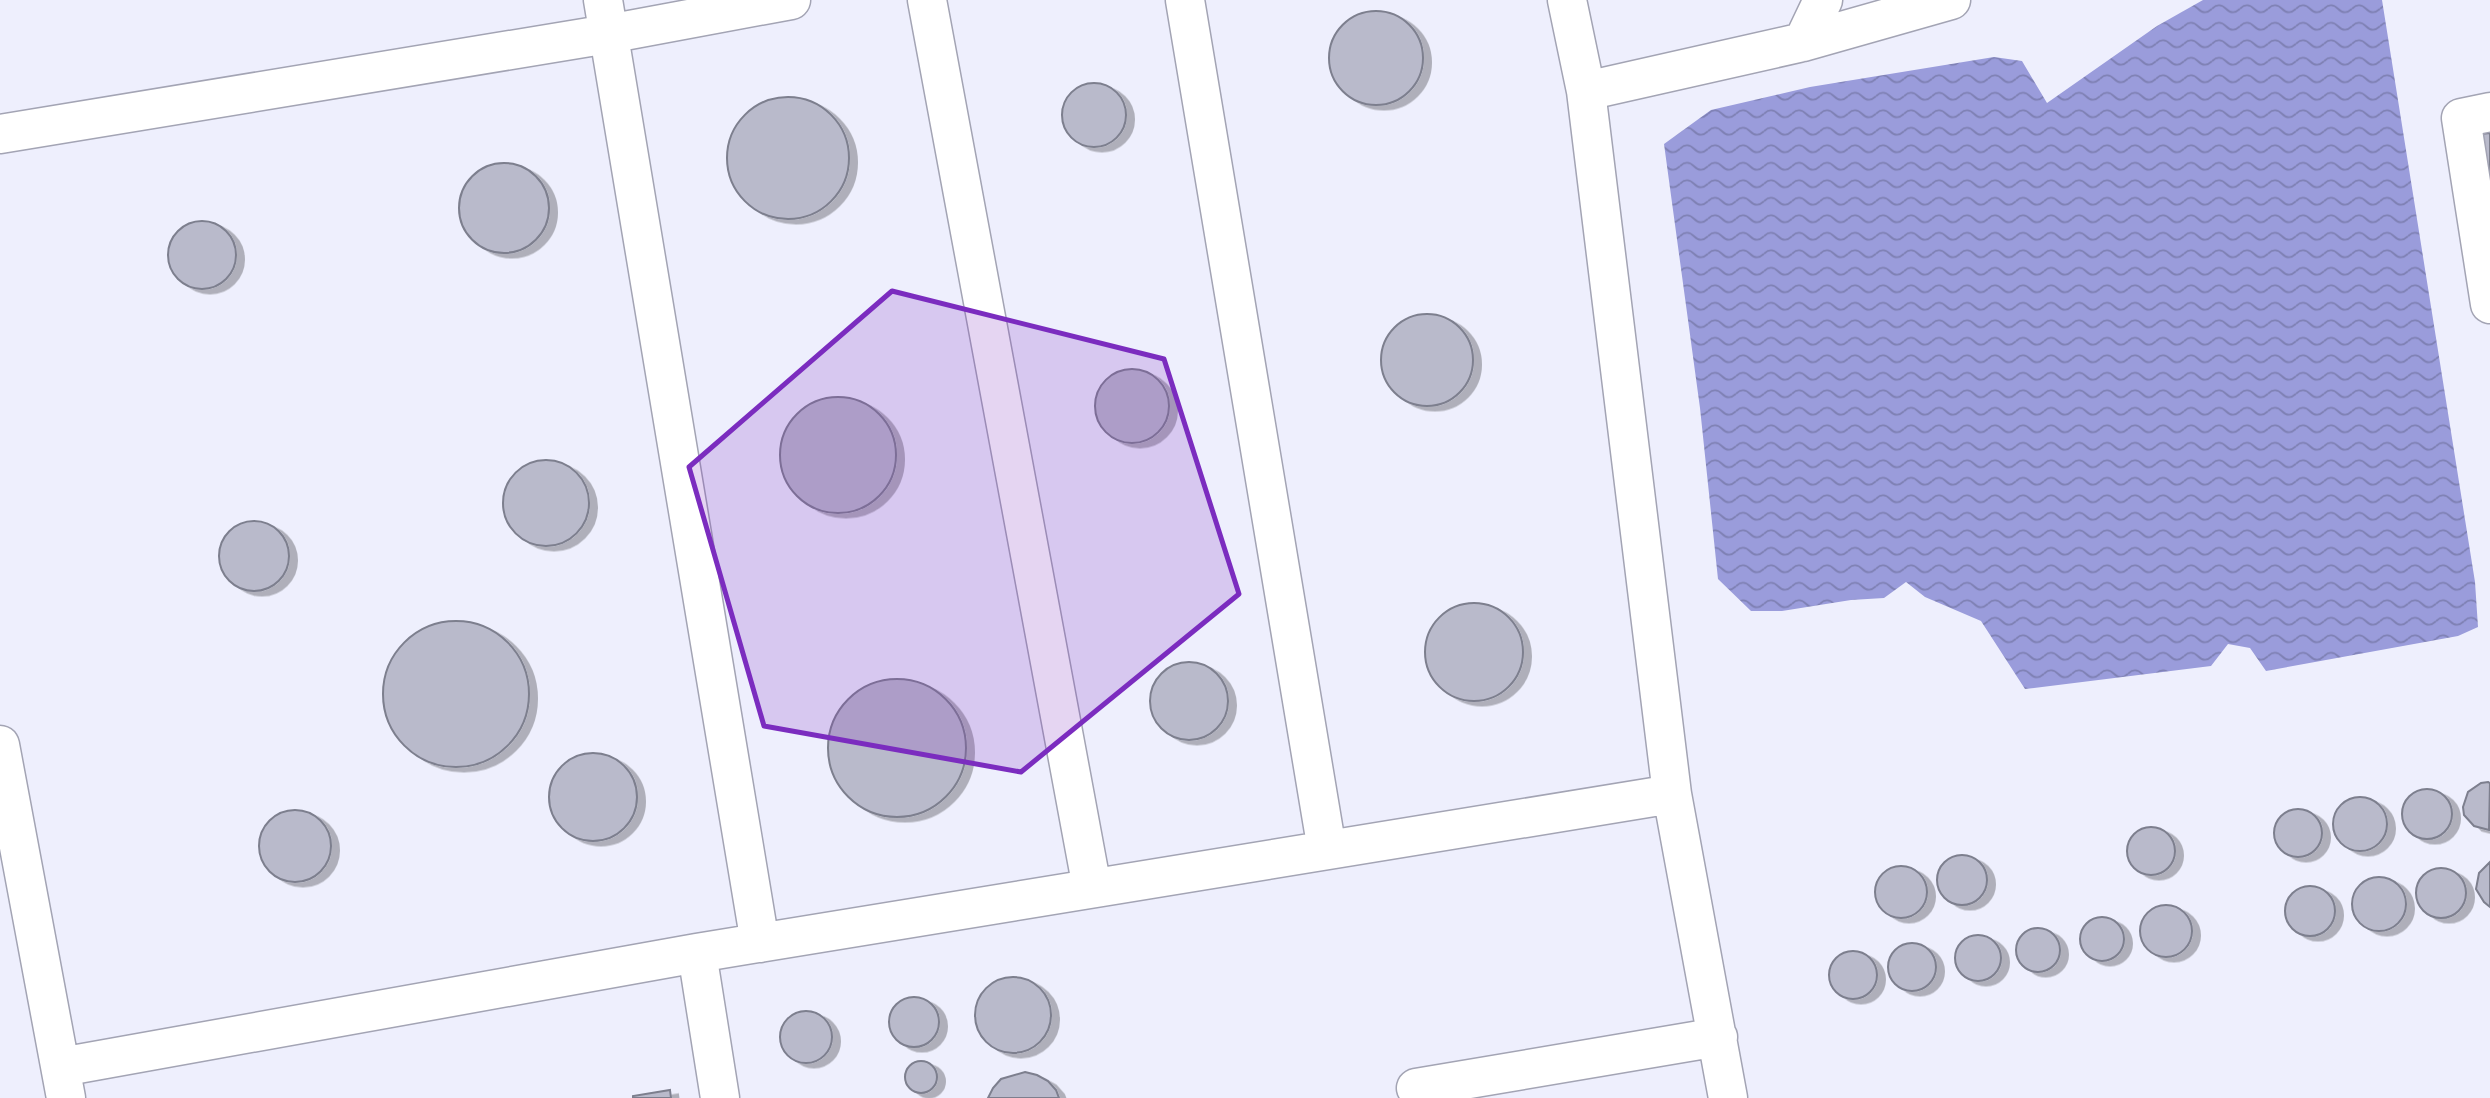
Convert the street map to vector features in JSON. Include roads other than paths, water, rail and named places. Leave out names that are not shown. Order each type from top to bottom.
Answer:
[{"type":"lane","points":[[0,134],[606,17],[792,0]]},
{"type":"lane","points":[[927,0],[1092,888]]},
{"type":"lane","points":[[1185,0],[1327,850]]},
{"type":"lane","points":[[1567,0],[1586,91],[1672,794],[1728,1098]]},
{"type":"lane","points":[[1803,42],[1822,0]]},
{"type":"lane","points":[[1586,91],[1803,42],[1951,0]]},
{"type":"lane","points":[[606,17],[760,943]]},
{"type":"lane","points":[[2490,112],[2461,118],[2490,304]]},
{"type":"lane","points":[[0,745],[64,1082],[697,953],[1672,794]]},
{"type":"lane","points":[[697,953],[720,1098]]},
{"type":"lane","points":[[1416,1088],[1718,1037]]},
{"type":"water","points":[[2203,0],[2382,0],[2475,582],[2478,627],[2458,636],[2266,671],[2250,648],[2228,644],[2211,666],[2025,689],[1981,621],[1925,597],[1906,582],[1884,598],[1851,600],[1782,611],[1751,611],[1718,579],[1700,408],[1664,144],[1711,110],[1810,87],[1994,57],[2022,61],[2047,103],[2157,26]]}]
